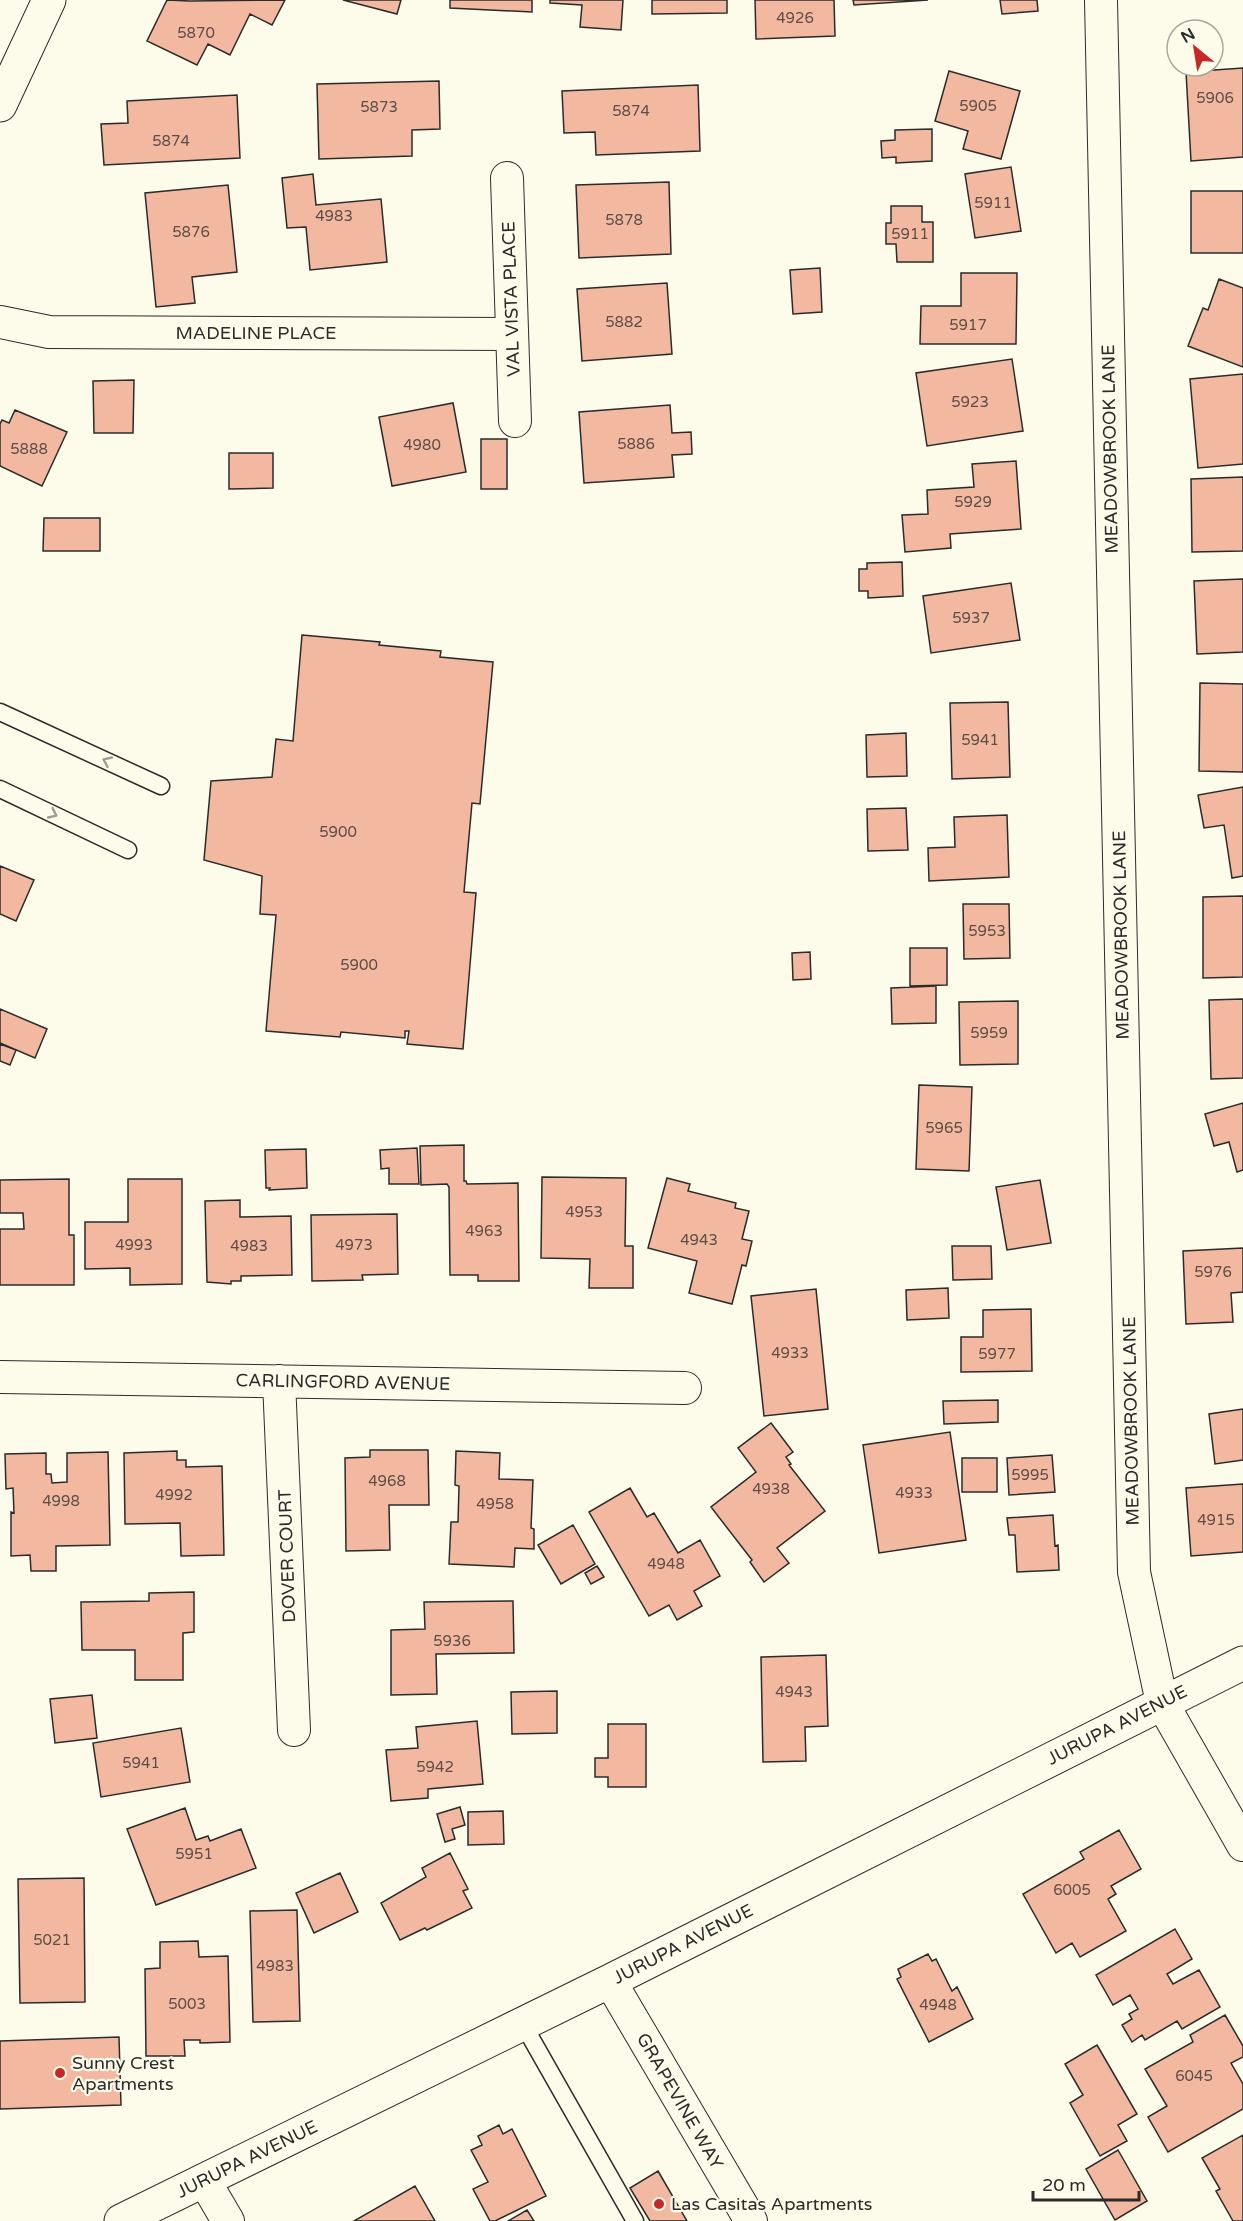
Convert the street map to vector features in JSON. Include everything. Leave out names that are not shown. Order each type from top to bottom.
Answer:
[{"type":"main road","points":[[0,105],[49,0]]},
{"type":"main road","name":"JURUPA AVENUE","points":[[121,2221],[610,1981],[1243,1663]]},
{"type":"street","name":"MEADOWBROOK LANE","points":[[1101,0],[1134,1572],[1162,1702],[1243,1845]]},
{"type":"street","name":"VAL VISTA PLACE","points":[[507,178],[515,421]]},
{"type":"street","name":"MADELINE PLACE","points":[[0,322],[50,332],[512,334]]},
{"type":"street","name":"CARLINGFORD AVENUE","points":[[0,1377],[685,1388]]},
{"type":"street","name":"DOVER COURT","points":[[279,1381],[294,1730]]},
{"type":"street","name":"GRAPEVINE WAY","points":[[610,1981],[751,2221]]},
{"type":"street","points":[[204,2180],[228,2221]]},
{"type":"lane","points":[[0,712],[160,786]]},
{"type":"lane","points":[[0,789],[128,849]]},
{"type":"lane","points":[[522,2024],[635,2221]]},
{"type":"building","points":[[167,0],[285,0],[272,25],[250,14],[230,55],[208,44],[197,65],[147,41]]},
{"type":"building","points":[[343,0],[401,0],[397,14]]},
{"type":"building","points":[[450,0],[532,0],[532,12],[450,8]]},
{"type":"building","points":[[550,0],[623,0],[621,30],[580,27],[582,5],[550,3]]},
{"type":"building","points":[[652,0],[727,0],[727,13],[652,14]]},
{"type":"building","points":[[755,0],[834,0],[835,36],[756,39]]},
{"type":"building","points":[[853,0],[928,0],[854,5]]},
{"type":"building","points":[[1000,0],[1037,0],[1038,11],[1002,14]]},
{"type":"building","points":[[1243,68],[1243,157],[1191,161],[1186,78],[1225,78],[1225,69]]},
{"type":"building","points":[[949,71],[1020,91],[1001,159],[963,149],[968,131],[935,121]]},
{"type":"building","points":[[439,81],[440,129],[412,130],[412,156],[319,159],[317,84]]},
{"type":"building","points":[[698,85],[700,151],[596,155],[595,132],[564,133],[562,91]]},
{"type":"building","points":[[237,95],[240,158],[104,165],[101,124],[128,123],[127,101]]},
{"type":"building","points":[[932,129],[932,161],[896,163],[896,157],[882,158],[881,141],[895,140],[895,130]]},
{"type":"building","points":[[1011,167],[1021,231],[975,238],[965,174]]},
{"type":"building","points":[[313,174],[316,205],[381,199],[387,262],[310,270],[306,227],[287,228],[282,178]]},
{"type":"building","points":[[669,182],[671,254],[579,258],[576,185]]},
{"type":"building","points":[[228,185],[237,272],[192,277],[195,303],[156,307],[145,193]]},
{"type":"building","points":[[1191,191],[1243,191],[1243,253],[1191,253]]},
{"type":"building","points":[[891,206],[922,206],[922,222],[933,222],[933,262],[897,262],[896,244],[886,244],[886,223],[891,223]]},
{"type":"building","points":[[820,268],[822,312],[793,314],[790,270]]},
{"type":"building","points":[[961,273],[1017,273],[1016,344],[920,344],[921,306],[961,306]]},
{"type":"building","points":[[1219,279],[1243,288],[1243,367],[1188,346],[1203,308],[1208,310]]},
{"type":"building","points":[[667,283],[672,354],[582,361],[577,289]]},
{"type":"building","points":[[1012,359],[1023,431],[927,446],[916,373]]},
{"type":"building","points":[[1243,374],[1243,464],[1198,468],[1190,379]]},
{"type":"building","points":[[134,380],[133,433],[94,433],[93,381]]},
{"type":"building","points":[[453,403],[466,472],[392,486],[379,417]]},
{"type":"building","points":[[670,405],[672,433],[691,432],[692,454],[672,455],[674,477],[584,483],[579,412]]},
{"type":"building","points":[[15,410],[67,432],[42,486],[0,466],[0,424],[2,420],[9,423]]},
{"type":"building","points":[[481,439],[507,439],[507,489],[481,489]]},
{"type":"building","points":[[229,453],[273,453],[273,488],[229,489]]},
{"type":"building","points":[[1016,461],[1021,529],[950,534],[951,548],[905,552],[902,515],[928,514],[927,490],[974,487],[972,464]]},
{"type":"building","points":[[1243,477],[1243,551],[1192,552],[1191,479]]},
{"type":"building","points":[[44,518],[100,518],[100,551],[43,551]]},
{"type":"building","points":[[902,562],[903,596],[868,598],[868,591],[859,591],[859,569],[867,569],[867,563]]},
{"type":"building","points":[[1243,579],[1243,652],[1197,654],[1194,581]]},
{"type":"building","points":[[1011,583],[1020,640],[931,653],[923,596]]},
{"type":"building","points":[[302,635],[380,642],[379,645],[441,651],[440,657],[493,662],[480,804],[472,803],[464,892],[476,893],[463,1049],[407,1044],[409,1031],[405,1031],[405,1038],[341,1032],[340,1037],[266,1031],[276,915],[260,914],[262,876],[204,860],[211,781],[272,777],[276,739],[293,741]]},
{"type":"building","points":[[1200,683],[1243,684],[1243,772],[1199,771]]},
{"type":"building","points":[[1008,702],[1010,777],[952,779],[950,703]]},
{"type":"building","points":[[906,733],[907,776],[867,777],[866,735]]},
{"type":"building","points":[[1243,787],[1243,876],[1232,878],[1224,825],[1204,828],[1198,795]]},
{"type":"building","points":[[906,808],[908,850],[868,851],[867,809]]},
{"type":"building","points":[[1007,815],[1009,877],[929,881],[928,848],[955,847],[954,817]]},
{"type":"building","points":[[0,866],[34,880],[16,921],[0,914]]},
{"type":"building","points":[[1243,896],[1243,977],[1203,978],[1203,897]]},
{"type":"building","points":[[963,904],[1009,904],[1010,958],[964,959]]},
{"type":"building","points":[[910,948],[947,948],[947,985],[910,986]]},
{"type":"building","points":[[810,952],[811,979],[793,980],[792,953]]},
{"type":"building","points":[[936,986],[936,1023],[892,1024],[891,988]]},
{"type":"building","points":[[1243,999],[1243,1078],[1211,1079],[1209,1000]]},
{"type":"building","points":[[1018,1001],[1018,1064],[960,1065],[959,1002]]},
{"type":"building","points":[[0,1009],[47,1029],[35,1058],[0,1043]]},
{"type":"building","points":[[0,1044],[16,1050],[10,1065],[0,1061]]},
{"type":"building","points":[[919,1085],[972,1087],[969,1171],[916,1169]]},
{"type":"building","points":[[1243,1103],[1243,1170],[1237,1172],[1229,1142],[1214,1146],[1205,1114]]},
{"type":"building","points":[[464,1145],[464,1181],[467,1184],[518,1183],[519,1281],[478,1281],[478,1275],[450,1275],[449,1187],[447,1184],[421,1185],[420,1146]]},
{"type":"building","points":[[417,1148],[419,1184],[389,1184],[389,1168],[381,1169],[380,1150]]},
{"type":"building","points":[[306,1149],[307,1188],[269,1190],[270,1188],[266,1188],[265,1150]]},
{"type":"building","points":[[542,1177],[626,1178],[625,1246],[633,1246],[633,1288],[589,1288],[590,1259],[541,1258]]},
{"type":"building","points":[[667,1178],[690,1184],[688,1191],[736,1203],[735,1208],[749,1211],[742,1239],[752,1241],[746,1266],[742,1265],[732,1304],[689,1293],[697,1261],[648,1248]]},
{"type":"building","points":[[69,1179],[69,1235],[74,1235],[74,1285],[0,1285],[0,1229],[24,1229],[23,1213],[0,1213],[0,1180]]},
{"type":"building","points":[[128,1179],[182,1179],[182,1284],[130,1285],[130,1268],[85,1269],[85,1222],[128,1222]]},
{"type":"building","points":[[1040,1180],[1051,1243],[1007,1250],[996,1187]]},
{"type":"building","points":[[240,1200],[240,1217],[291,1216],[292,1275],[241,1276],[241,1281],[231,1281],[231,1284],[207,1282],[205,1201]]},
{"type":"building","points":[[397,1214],[398,1274],[362,1275],[363,1280],[312,1281],[311,1215]]},
{"type":"building","points":[[952,1246],[991,1246],[992,1279],[953,1280]]},
{"type":"building","points":[[1243,1248],[1243,1292],[1231,1293],[1233,1322],[1186,1324],[1183,1251]]},
{"type":"building","points":[[948,1288],[949,1318],[907,1320],[906,1290]]},
{"type":"building","points":[[816,1289],[828,1409],[764,1416],[751,1296]]},
{"type":"building","points":[[1031,1309],[1032,1371],[961,1372],[961,1337],[983,1337],[983,1310]]},
{"type":"building","points":[[998,1400],[998,1422],[944,1424],[943,1401]]},
{"type":"building","points":[[1243,1409],[1243,1460],[1215,1464],[1209,1414]]},
{"type":"building","points":[[771,1423],[793,1452],[786,1457],[791,1464],[789,1465],[825,1511],[777,1548],[789,1563],[764,1582],[750,1562],[752,1560],[711,1507],[756,1472],[738,1448]]},
{"type":"building","points":[[950,1432],[966,1540],[879,1553],[863,1445]]},
{"type":"building","points":[[370,1450],[428,1450],[429,1505],[389,1505],[390,1550],[346,1551],[345,1458],[370,1457]]},
{"type":"building","points":[[177,1451],[177,1460],[186,1460],[186,1467],[222,1466],[224,1555],[181,1556],[180,1523],[125,1524],[124,1453]]},
{"type":"building","points":[[456,1451],[500,1453],[499,1479],[533,1480],[531,1528],[534,1529],[534,1549],[515,1548],[514,1567],[449,1564],[451,1522],[458,1522],[459,1486],[455,1485]]},
{"type":"building","points":[[108,1452],[110,1545],[56,1546],[56,1571],[31,1571],[30,1555],[11,1556],[13,1488],[6,1489],[5,1454],[46,1453],[46,1474],[51,1474],[52,1483],[67,1482],[67,1453]]},
{"type":"building","points":[[1052,1455],[1055,1492],[1009,1495],[1007,1458]]},
{"type":"building","points":[[962,1458],[997,1458],[997,1492],[962,1492]]},
{"type":"building","points":[[1243,1484],[1243,1552],[1191,1556],[1186,1488]]},
{"type":"building","points":[[630,1488],[647,1517],[654,1513],[678,1553],[700,1540],[720,1576],[694,1591],[702,1606],[677,1620],[669,1605],[649,1616],[589,1512]]},
{"type":"building","points":[[1053,1515],[1059,1570],[1017,1572],[1015,1535],[1009,1535],[1007,1518]]},
{"type":"building","points":[[573,1525],[595,1564],[561,1584],[538,1545]]},
{"type":"building","points":[[597,1566],[604,1577],[591,1584],[585,1573]]},
{"type":"building","points":[[194,1592],[194,1632],[183,1633],[183,1680],[135,1680],[135,1650],[82,1650],[81,1602],[149,1601],[149,1593]]},
{"type":"building","points":[[513,1601],[514,1653],[436,1654],[437,1694],[391,1695],[391,1630],[425,1629],[424,1602]]},
{"type":"building","points":[[826,1655],[828,1726],[805,1727],[806,1761],[763,1762],[761,1657]]},
{"type":"building","points":[[557,1691],[557,1733],[512,1734],[511,1692]]},
{"type":"building","points":[[92,1695],[97,1738],[55,1743],[50,1699]]},
{"type":"building","points":[[477,1721],[483,1784],[428,1789],[428,1798],[391,1801],[386,1750],[418,1748],[416,1727]]},
{"type":"building","points":[[608,1724],[646,1724],[646,1787],[608,1787],[608,1777],[595,1777],[595,1758],[608,1758]]},
{"type":"building","points":[[181,1728],[190,1782],[101,1797],[93,1743]]},
{"type":"building","points":[[460,1807],[465,1825],[452,1829],[455,1839],[445,1842],[437,1814]]},
{"type":"building","points":[[185,1808],[196,1840],[208,1836],[210,1841],[241,1829],[256,1868],[156,1905],[127,1829]]},
{"type":"building","points":[[503,1811],[504,1844],[468,1845],[468,1812]]},
{"type":"building","points":[[1119,1830],[1141,1869],[1111,1886],[1116,1894],[1108,1899],[1126,1931],[1080,1957],[1072,1943],[1056,1953],[1023,1894],[1084,1859],[1080,1852]]},
{"type":"building","points":[[450,1853],[468,1889],[463,1891],[472,1908],[427,1930],[425,1928],[400,1940],[381,1903],[426,1877],[422,1868]]},
{"type":"building","points":[[340,1873],[358,1912],[314,1933],[296,1893]]},
{"type":"building","name":"Sunny Crest Apartments","points":[[84,1878],[85,2002],[20,2003],[18,1879]]},
{"type":"building","points":[[297,1910],[300,2021],[253,2022],[250,1911]]},
{"type":"building","points":[[1175,1929],[1192,1959],[1167,1974],[1173,1984],[1199,1970],[1220,2007],[1182,2029],[1177,2021],[1145,2040],[1142,2035],[1132,2042],[1122,2025],[1132,2019],[1129,2014],[1138,2009],[1130,1995],[1113,2005],[1096,1975]]},
{"type":"building","points":[[198,1941],[199,1957],[228,1956],[230,2042],[200,2043],[200,2040],[184,2040],[185,2056],[146,2056],[145,1969],[160,1968],[160,1942]]},
{"type":"building","points":[[928,1954],[932,1961],[936,1959],[952,1991],[957,1987],[973,2019],[929,2042],[897,1979],[901,1977],[898,1969]]},
{"type":"building","points":[[1225,2015],[1243,2046],[1243,2057],[1231,2063],[1243,2084],[1243,2109],[1168,2152],[1148,2117],[1167,2106],[1145,2069],[1193,2042],[1190,2035]]},
{"type":"building","name":"Sunny Crest Apartments","points":[[119,2037],[121,2105],[0,2109],[0,2041]]},
{"type":"building","points":[[1097,2045],[1137,2114],[1118,2125],[1127,2141],[1100,2156],[1070,2103],[1083,2095],[1065,2064]]},
{"type":"building","points":[[499,2125],[503,2134],[512,2129],[546,2196],[495,2221],[490,2221],[473,2189],[488,2182],[471,2150],[482,2145],[478,2136]]},
{"type":"building","points":[[1243,2135],[1243,2221],[1233,2221],[1216,2191],[1220,2189],[1202,2158]]},
{"type":"building","points":[[1118,2150],[1147,2201],[1115,2220],[1086,2169]]},
{"type":"building","name":"Las Casitas Apartments","points":[[658,2171],[687,2221],[650,2221],[630,2188]]},
{"type":"building","points":[[415,2186],[435,2221],[354,2221]]},
{"type":"building","points":[[527,2210],[534,2221],[508,2221]]},
{"type":"place","name":"Sunny Crest Apartments","points":[[60,2073]]},
{"type":"place","name":"Las Casitas Apartments","points":[[659,2204]]}]
